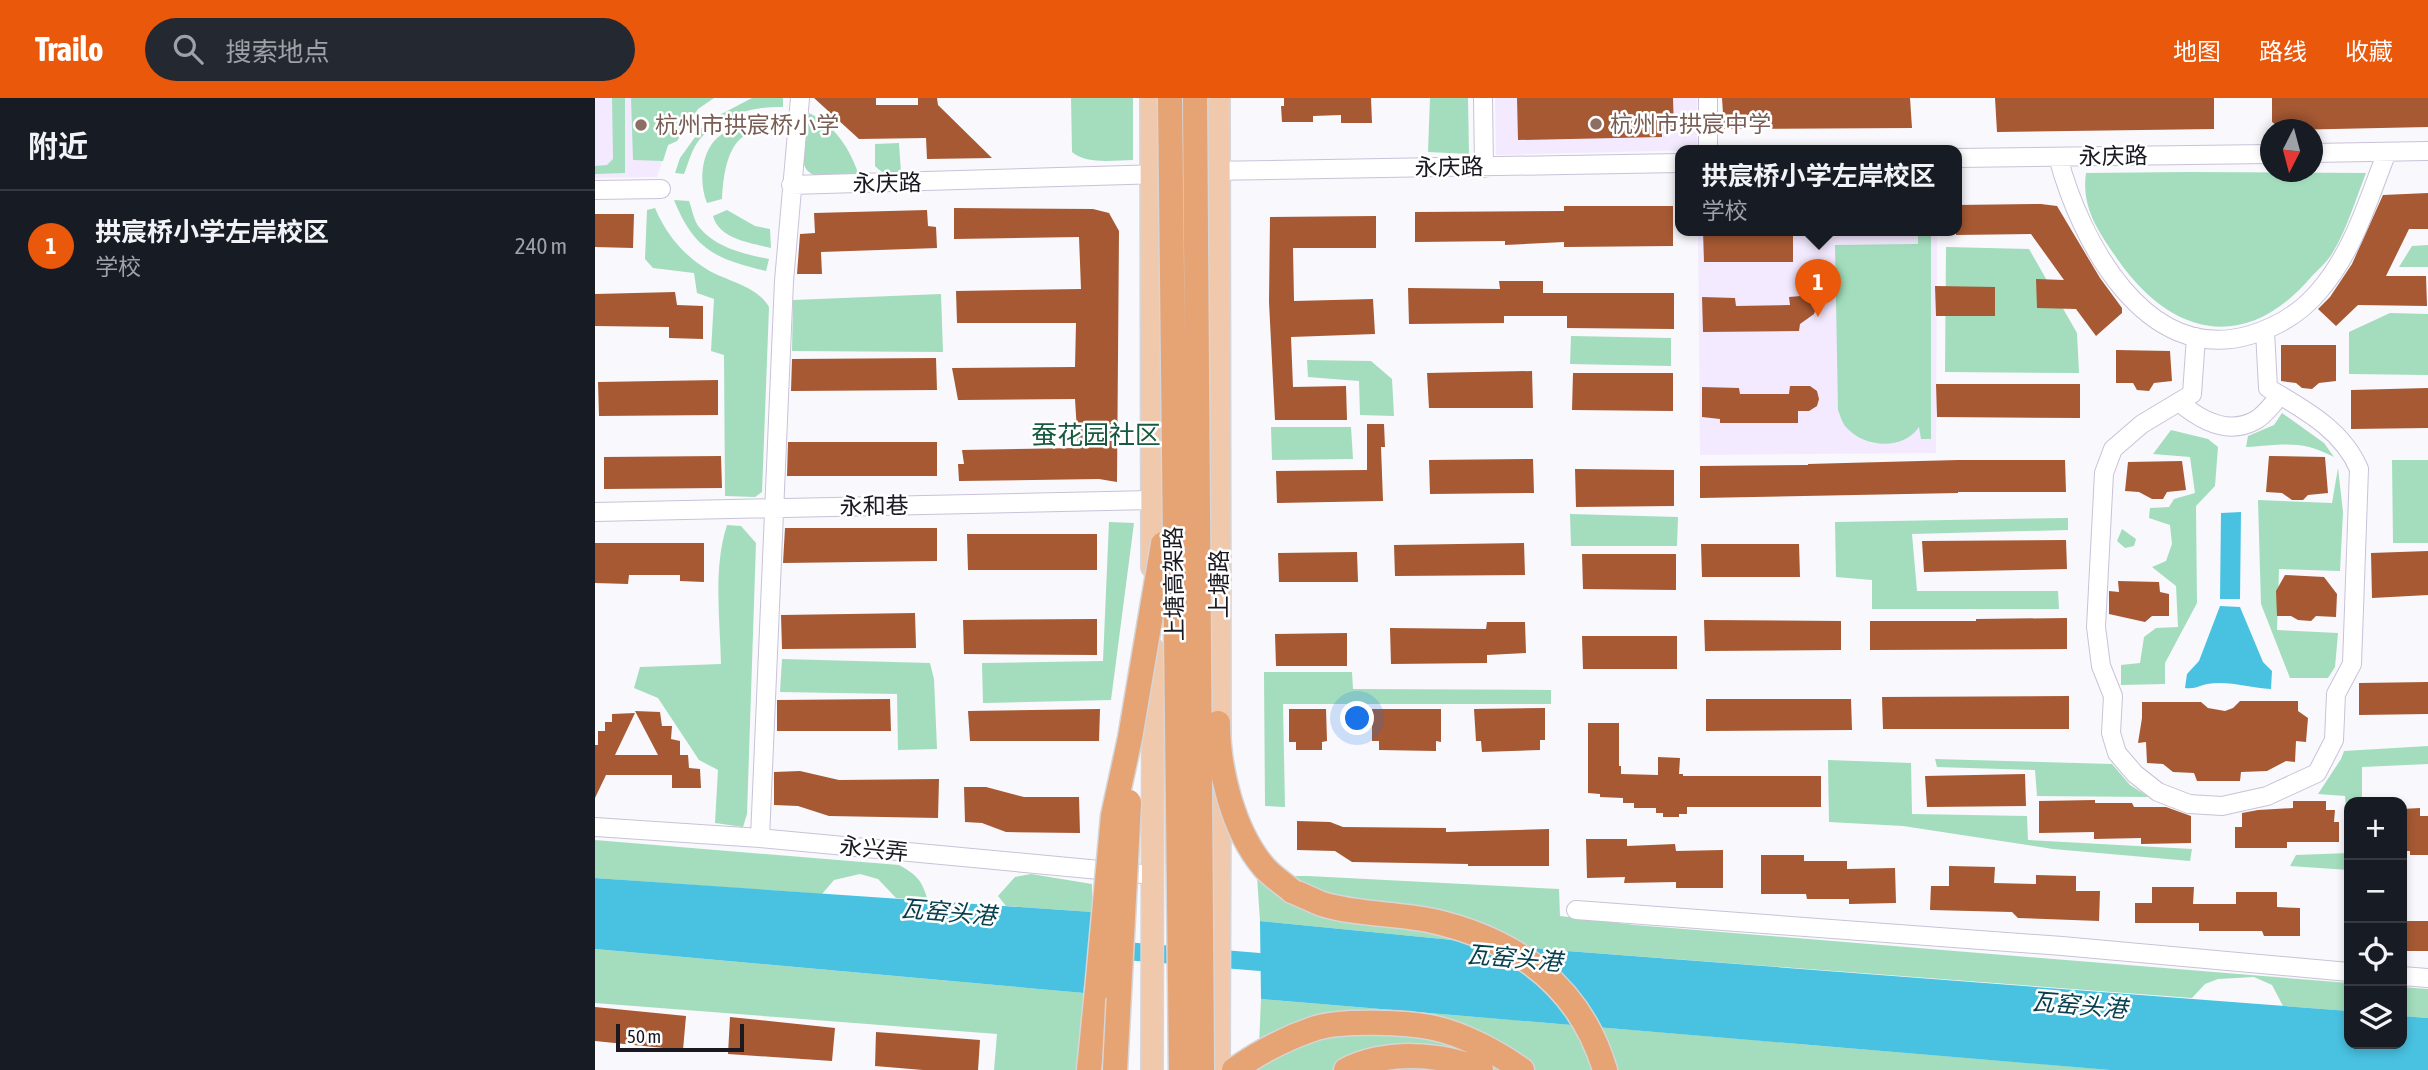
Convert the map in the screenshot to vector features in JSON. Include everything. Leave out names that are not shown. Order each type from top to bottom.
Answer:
[{"type":"highway","name":"上塘高架路","points":[[1170,98],[1181,1070]]},
{"type":"highway","name":"上塘高架路","points":[[1195,98],[1211,1031],[1202,1070]]},
{"type":"highway","points":[[1199,407],[1213,477],[1218,754],[1247,841],[1264,867],[1292,891],[1324,904],[1431,921],[1484,936],[1526,960],[1565,993],[1596,1041],[1605,1070]]},
{"type":"highway","points":[[1089,1070],[1113,816],[1130,738],[1173,482]]},
{"type":"highway","points":[[1115,1070],[1129,824],[1130,738]]},
{"type":"highway","points":[[1234,1070],[1259,1052],[1318,1027],[1374,1022],[1436,1028],[1494,1051],[1522,1070]]},
{"type":"highway","points":[[1209,1070],[1211,1031]]},
{"type":"highway","points":[[1346,1070],[1382,1059],[1411,1056],[1440,1058],[1481,1070]]},
{"type":"main road","points":[[1150,98],[1152,1070]]},
{"type":"main road","name":"上塘路","points":[[1219,98],[1221,882],[1211,1031],[1219,1070]]},
{"type":"street","points":[[760,838],[784,281],[800,98]]},
{"type":"street","points":[[1483,98],[1484,167]]},
{"type":"street","points":[[1708,98],[1708,145]]},
{"type":"street","points":[[2323,153],[2428,151]]},
{"type":"street","points":[[2058,157],[2064,179],[2089,239],[2108,270],[2132,300],[2151,317],[2174,330],[2218,341],[2238,339],[2265,331],[2289,318],[2320,291],[2350,247],[2387,152]]},
{"type":"street","name":"永庆路","points":[[1962,158],[2260,154]]},
{"type":"street","name":"永庆路","points":[[791,185],[1152,175],[1218,170],[1675,163]]},
{"type":"street","points":[[595,190],[661,189]]},
{"type":"street","points":[[2196,337],[2192,394],[2142,424],[2113,449],[2103,473],[2096,627],[2101,666],[2113,696],[2111,733],[2117,753],[2135,774],[2158,792],[2189,804],[2222,806],[2267,796],[2317,773],[2334,740],[2336,694],[2352,664],[2359,469],[2352,453],[2337,437],[2311,414],[2268,388],[2265,331]]},
{"type":"street","points":[[2179,402],[2194,415],[2212,424],[2233,428],[2257,420],[2280,396]]},
{"type":"street","name":"永和巷","points":[[595,512],[1152,500]]},
{"type":"street","name":"永兴弄","points":[[595,827],[760,838],[1153,875]]},
{"type":"street","points":[[1576,910],[2061,946],[2344,972]]},
{"type":"street","points":[[2407,976],[2428,978]]},
{"type":"shaded area","name":"杭州市拱宸桥小学","points":[[595,98],[714,98],[698,109],[677,141],[668,145],[657,177],[595,178]]},
{"type":"shaded area","name":"杭州市拱宸中学","points":[[1495,98],[1697,98],[1697,145],[1675,145],[1675,151],[1496,155]]},
{"type":"shaded area","points":[[1698,236],[1937,236],[1936,453],[1700,455]]},
{"type":"green space","points":[[612,98],[625,98],[625,173],[595,174],[595,166],[607,165],[613,159]]},
{"type":"green space","points":[[631,98],[714,98],[698,109],[677,141],[668,145],[663,161],[633,160]]},
{"type":"green space","points":[[752,98],[783,98],[783,107],[759,108],[724,119],[697,143],[684,174],[675,173],[680,158],[706,122]]},
{"type":"green space","points":[[1071,98],[1133,98],[1133,160],[1085,159],[1072,152]]},
{"type":"green space","points":[[1430,98],[1468,98],[1469,154],[1428,152]]},
{"type":"green space","points":[[809,113],[827,124],[841,139],[859,176],[824,177],[808,171],[802,156]]},
{"type":"green space","points":[[765,117],[765,126],[746,134],[733,148],[725,173],[722,199],[707,203],[702,175],[710,146],[724,133]]},
{"type":"green space","points":[[899,143],[901,173],[884,173],[875,166],[875,144]]},
{"type":"green space","points":[[2260,172],[2260,182],[2323,182],[2323,173],[2366,173],[2347,223],[2331,255],[2287,301],[2262,317],[2237,325],[2211,326],[2186,320],[2162,306],[2139,286],[2118,260],[2093,219],[2086,197],[2086,173]]},
{"type":"green space","points":[[674,200],[689,201],[697,224],[722,245],[769,259],[766,271],[733,262],[709,250],[690,230]]},
{"type":"green space","points":[[655,208],[664,227],[691,258],[708,270],[750,289],[769,307],[762,492],[755,497],[725,496],[724,355],[711,351],[714,299],[697,293],[694,273],[653,268],[645,259],[647,210]]},
{"type":"green space","points":[[727,210],[755,226],[770,229],[771,248],[745,242],[722,230],[713,216]]},
{"type":"green space","points":[[1918,236],[1931,236],[1931,439],[1921,439],[1919,427],[1903,440],[1883,444],[1872,442],[1853,433],[1844,424],[1838,410],[1835,245],[1918,244]]},
{"type":"green space","points":[[2428,245],[2428,267],[2399,267],[2412,246]]},
{"type":"green space","points":[[1946,247],[2029,249],[2077,333],[2079,373],[1945,372]]},
{"type":"green space","points":[[941,294],[943,352],[792,351],[793,300]]},
{"type":"green space","points":[[2390,313],[2428,314],[2428,375],[2349,374],[2349,332]]},
{"type":"green space","points":[[1571,336],[1671,338],[1671,366],[1570,364]]},
{"type":"green space","points":[[1307,360],[1371,361],[1392,379],[1394,416],[1360,415],[1359,381],[1308,377]]},
{"type":"green space","points":[[2282,413],[2324,443],[2334,457],[2301,445],[2246,447],[2248,436],[2274,425]]},
{"type":"green space","points":[[1271,427],[1351,427],[1353,459],[1272,460]]},
{"type":"green space","points":[[2171,430],[2208,439],[2218,447],[2215,486],[2196,506],[2197,603],[2165,663],[2165,684],[2121,685],[2121,665],[2140,663],[2144,637],[2156,628],[2178,627],[2176,586],[2152,567],[2166,561],[2172,544],[2170,525],[2149,518],[2150,508],[2169,507],[2174,499],[2195,493],[2190,457],[2153,454]]},
{"type":"green space","points":[[2392,460],[2428,460],[2428,543],[2393,543]]},
{"type":"green space","points":[[2338,468],[2343,512],[2340,571],[2279,569],[2277,630],[2338,633],[2335,667],[2328,678],[2290,678],[2261,604],[2258,500],[2332,503]]},
{"type":"green space","points":[[1570,514],[1678,517],[1677,546],[1571,546]]},
{"type":"green space","points":[[2068,518],[2068,530],[1912,534],[1917,591],[2058,591],[2059,609],[1872,609],[1872,580],[1836,577],[1835,522]]},
{"type":"green space","points":[[1109,522],[1134,523],[1111,700],[983,703],[982,663],[1103,661]]},
{"type":"green space","points":[[727,525],[741,526],[756,543],[747,814],[743,827],[715,823],[718,770],[699,760],[658,698],[634,688],[640,667],[721,664],[719,576]]},
{"type":"green space","points":[[2122,529],[2136,539],[2134,546],[2125,548],[2117,541]]},
{"type":"green space","points":[[782,659],[930,663],[934,679],[937,749],[898,750],[897,694],[780,692]]},
{"type":"green space","points":[[1264,672],[1352,672],[1353,689],[1551,690],[1551,704],[1283,704],[1285,807],[1265,806]]},
{"type":"green space","points":[[2428,746],[2428,764],[2362,767],[2362,797],[2318,794],[2344,751]]},
{"type":"green space","points":[[1935,759],[2112,764],[2130,785],[2149,797],[2037,796],[2035,770],[1937,767]]},
{"type":"green space","points":[[1828,760],[1911,763],[1912,814],[2027,816],[2028,840],[2192,849],[2190,861],[2053,849],[1903,826],[1829,822]]},
{"type":"green space","points":[[595,840],[899,865],[918,879],[928,901],[896,898],[878,879],[860,874],[834,880],[822,894],[595,878]]},
{"type":"green space","points":[[2344,853],[2344,870],[2290,866],[2296,855]]},
{"type":"green space","points":[[1031,874],[1092,884],[1092,912],[1006,906],[998,896],[1015,877]]},
{"type":"green space","points":[[1257,876],[1308,876],[1559,889],[1560,916],[1635,925],[2344,983],[2344,1011],[2283,1006],[2272,985],[2254,977],[2218,979],[2205,984],[2192,998],[1554,950],[1260,921]]},
{"type":"green space","points":[[595,949],[1084,993],[1081,1070],[994,1070],[997,1034],[595,1003]]},
{"type":"green space","points":[[2407,987],[2428,989],[2428,1018],[2407,1016]]},
{"type":"green space","points":[[1261,999],[2112,1070],[1258,1070]]},
{"type":"water","points":[[2241,512],[2240,599],[2220,599],[2221,513]]},
{"type":"water","points":[[2220,606],[2240,607],[2263,662],[2272,671],[2271,689],[2223,683],[2185,688],[2187,674],[2199,661]]},
{"type":"water","points":[[595,878],[1092,912],[1084,993],[595,949]]},
{"type":"water","points":[[1260,921],[1554,950],[2344,1011],[2344,1049],[2407,1049],[2407,1016],[2428,1018],[2428,1070],[2110,1070],[1261,999]]},
{"type":"building","points":[[814,98],[876,98],[876,105],[918,105],[918,98],[937,98],[938,105],[992,158],[927,159],[926,138],[859,139]]},
{"type":"building","points":[[1284,98],[1371,98],[1372,123],[1341,123],[1341,115],[1313,116],[1313,122],[1282,122],[1281,106],[1284,106]]},
{"type":"building","points":[[1517,98],[1673,98],[1674,129],[1662,129],[1662,137],[1518,140]]},
{"type":"building","points":[[1722,98],[1910,98],[1912,128],[1724,129]]},
{"type":"building","points":[[1995,98],[2214,98],[2214,129],[1997,132]]},
{"type":"building","points":[[2272,98],[2428,98],[2428,127],[2323,129],[2323,119],[2272,119]]},
{"type":"building","points":[[2428,193],[2428,229],[2409,229],[2386,276],[2426,276],[2427,306],[2358,305],[2336,326],[2318,309],[2330,297],[2352,264],[2383,195]]},
{"type":"building","points":[[1962,205],[2057,206],[2100,278],[2122,308],[2122,313],[2096,336],[2076,309],[2037,308],[2036,279],[2064,280],[2031,234],[1962,235]]},
{"type":"building","points":[[1564,206],[1673,206],[1673,246],[1564,247],[1564,242],[1505,245],[1505,241],[1415,242],[1415,212],[1564,211]]},
{"type":"building","points":[[954,208],[1093,209],[1109,213],[1119,231],[1117,482],[1099,479],[959,481],[958,464],[964,464],[962,450],[1078,448],[1075,399],[958,400],[952,368],[1075,367],[1076,323],[957,323],[956,291],[1081,289],[1079,237],[954,239]]},
{"type":"building","points":[[927,210],[928,226],[936,227],[937,248],[821,252],[822,274],[797,274],[800,234],[815,233],[814,213]]},
{"type":"building","points":[[595,214],[634,214],[633,248],[595,247]]},
{"type":"building","points":[[1376,216],[1376,248],[1293,248],[1294,301],[1373,299],[1375,334],[1291,337],[1293,387],[1346,386],[1347,420],[1275,420],[1269,302],[1270,217]]},
{"type":"building","points":[[1703,236],[1793,236],[1793,262],[1704,262]]},
{"type":"building","points":[[1499,281],[1543,281],[1543,293],[1674,293],[1674,329],[1567,328],[1567,316],[1504,316],[1504,323],[1409,324],[1408,288],[1500,289]]},
{"type":"building","points":[[1935,286],[1995,287],[1995,316],[1936,316]]},
{"type":"building","points":[[675,292],[677,305],[703,306],[703,339],[669,338],[669,327],[595,326],[595,294]]},
{"type":"building","points":[[1702,297],[1735,298],[1736,306],[1790,305],[1789,297],[1812,299],[1816,308],[1814,314],[1800,324],[1799,331],[1703,332]]},
{"type":"building","points":[[2281,345],[2336,345],[2336,381],[2319,383],[2312,389],[2281,381]]},
{"type":"building","points":[[2116,350],[2170,351],[2172,381],[2154,383],[2149,391],[2137,390],[2133,383],[2116,383]]},
{"type":"building","points":[[936,358],[937,390],[791,391],[792,359]]},
{"type":"building","points":[[1532,371],[1533,408],[1429,408],[1427,373]]},
{"type":"building","points":[[1573,373],[1673,373],[1673,411],[1572,410]]},
{"type":"building","points":[[718,380],[718,415],[599,416],[598,382]]},
{"type":"building","points":[[1936,384],[2080,384],[2080,418],[1937,417]]},
{"type":"building","points":[[1790,386],[1810,386],[1817,391],[1819,399],[1817,406],[1809,411],[1798,411],[1798,423],[1720,423],[1720,419],[1702,417],[1702,387],[1739,388],[1740,394],[1789,394]]},
{"type":"building","points":[[2428,388],[2428,428],[2351,429],[2351,390]]},
{"type":"building","points":[[1367,424],[1384,424],[1385,447],[1381,447],[1383,501],[1277,503],[1276,471],[1367,470]]},
{"type":"building","points":[[788,442],[937,442],[937,476],[787,476]]},
{"type":"building","points":[[721,456],[722,488],[604,489],[604,457]]},
{"type":"building","points":[[2269,456],[2325,457],[2328,493],[2292,500],[2282,493],[2266,492]]},
{"type":"building","points":[[1533,459],[1534,493],[1430,494],[1429,460]]},
{"type":"building","points":[[2065,460],[2066,492],[1700,498],[1700,466]]},
{"type":"building","points":[[2182,461],[2186,490],[2167,492],[2163,499],[2152,499],[2139,492],[2125,491],[2128,462]]},
{"type":"building","points":[[1575,469],[1674,470],[1674,506],[1576,507]]},
{"type":"building","points":[[785,528],[937,528],[937,561],[783,563]]},
{"type":"building","points":[[967,534],[1097,534],[1097,570],[968,570]]},
{"type":"building","points":[[2066,540],[2067,569],[1924,572],[1922,541]]},
{"type":"building","points":[[595,543],[704,543],[704,582],[680,581],[680,575],[629,575],[628,584],[595,583]]},
{"type":"building","points":[[1524,543],[1525,575],[1395,576],[1394,545]]},
{"type":"building","points":[[1701,544],[1799,544],[1800,577],[1702,577]]},
{"type":"building","points":[[2428,551],[2428,595],[2372,598],[2371,553]]},
{"type":"building","points":[[1357,552],[1358,582],[1279,582],[1278,553]]},
{"type":"building","points":[[1582,554],[1676,554],[1676,590],[1583,589]]},
{"type":"building","points":[[2285,575],[2324,577],[2337,594],[2336,617],[2316,616],[2311,621],[2277,616],[2276,591]]},
{"type":"building","points":[[2118,581],[2159,582],[2160,592],[2169,594],[2169,616],[2152,616],[2145,622],[2109,614],[2109,591],[2119,592]]},
{"type":"building","points":[[915,613],[916,648],[782,649],[781,615]]},
{"type":"building","points":[[2067,618],[2067,649],[1870,650],[1870,621]]},
{"type":"building","points":[[1097,619],[1097,655],[964,654],[963,620]]},
{"type":"building","points":[[1704,620],[1841,621],[1841,650],[1705,651]]},
{"type":"building","points":[[1487,622],[1525,622],[1526,653],[1487,655],[1487,663],[1391,664],[1390,628],[1486,629]]},
{"type":"building","points":[[1347,633],[1347,666],[1276,666],[1275,634]]},
{"type":"building","points":[[1582,636],[1677,636],[1677,669],[1583,669]]},
{"type":"building","points":[[2428,682],[2428,714],[2359,715],[2359,683]]},
{"type":"building","points":[[2069,696],[2069,729],[1883,729],[1882,697]]},
{"type":"building","points":[[890,699],[891,731],[777,731],[777,700]]},
{"type":"building","points":[[1706,699],[1851,699],[1852,730],[1706,731]]},
{"type":"building","points":[[2240,701],[2298,701],[2298,711],[2308,718],[2306,742],[2296,741],[2295,762],[2286,761],[2267,771],[2241,772],[2240,781],[2197,781],[2194,773],[2173,772],[2163,764],[2147,763],[2146,742],[2138,743],[2142,702],[2201,702],[2208,708],[2225,711]]},
{"type":"building","points":[[1545,708],[1545,740],[1540,740],[1540,750],[1482,752],[1481,741],[1476,741],[1474,709]]},
{"type":"building","points":[[1100,709],[1099,741],[970,741],[968,711]]},
{"type":"building","points":[[1289,709],[1326,709],[1327,741],[1322,742],[1322,750],[1296,750],[1296,742],[1289,742]]},
{"type":"building","points":[[1372,709],[1441,709],[1441,742],[1436,741],[1436,751],[1379,750],[1379,741],[1372,741]]},
{"type":"building","points":[[635,711],[660,712],[662,726],[672,726],[671,739],[680,741],[680,755],[688,755],[689,768],[700,769],[701,788],[672,788],[672,775],[606,775],[595,798],[595,745],[598,745],[598,731],[605,731],[605,722],[612,722],[612,714],[635,713],[615,755],[658,755]]},
{"type":"building","points":[[1588,723],[1619,723],[1621,774],[1658,775],[1658,757],[1680,758],[1679,774],[1683,776],[1821,776],[1821,807],[1687,807],[1687,814],[1663,817],[1663,813],[1656,813],[1656,808],[1634,808],[1634,803],[1623,803],[1623,798],[1600,797],[1600,794],[1588,793]]},
{"type":"building","points":[[800,771],[839,780],[939,779],[938,818],[829,816],[798,806],[774,805],[774,772]]},
{"type":"building","points":[[2025,774],[2026,806],[1927,807],[1925,776]]},
{"type":"building","points":[[964,787],[986,787],[1024,797],[1079,797],[1080,833],[1006,832],[982,823],[965,822]]},
{"type":"building","points":[[2095,800],[2095,803],[2132,803],[2134,807],[2166,807],[2191,816],[2191,843],[2141,844],[2141,838],[2094,839],[2094,832],[2039,833],[2039,801]]},
{"type":"building","points":[[2293,801],[2326,801],[2326,810],[2335,810],[2334,822],[2339,822],[2339,842],[2287,842],[2287,848],[2235,848],[2235,827],[2242,827],[2242,813],[2293,808]]},
{"type":"building","points":[[2420,808],[2420,816],[2428,816],[2428,855],[2410,855],[2410,851],[2407,851],[2407,809]]},
{"type":"building","points":[[1297,821],[1330,822],[1343,827],[1446,828],[1446,832],[1549,829],[1549,866],[1352,862],[1335,851],[1297,850]]},
{"type":"building","points":[[1586,839],[1627,839],[1627,846],[1675,844],[1676,851],[1723,850],[1723,888],[1676,888],[1676,882],[1624,883],[1625,877],[1587,878]]},
{"type":"building","points":[[1761,855],[1804,855],[1804,861],[1847,861],[1847,869],[1895,868],[1896,903],[1849,904],[1849,899],[1807,899],[1806,894],[1761,894]]},
{"type":"building","points":[[1949,866],[1995,867],[1994,883],[2036,884],[2036,875],[2076,876],[2076,891],[2100,891],[2099,921],[2018,918],[2012,912],[1930,910],[1931,886],[1949,886]]},
{"type":"building","points":[[2152,887],[2194,887],[2193,904],[2236,904],[2236,892],[2277,892],[2277,907],[2300,908],[2300,936],[2264,936],[2262,931],[2199,931],[2199,923],[2135,923],[2135,903],[2152,903]]},
{"type":"building","points":[[2407,921],[2428,921],[2428,951],[2407,951]]},
{"type":"building","points":[[595,1007],[686,1016],[683,1050],[595,1041]]},
{"type":"building","points":[[730,1017],[835,1028],[832,1061],[728,1054]]},
{"type":"building","points":[[876,1032],[980,1040],[978,1070],[923,1070],[875,1066]]},
{"type":"waterway","name":"瓦窑头港","points":[[1064,946],[1284,964]]},
{"type":"place","name":"杭州市拱宸中学","points":[[1596,124]]},
{"type":"place","name":"杭州市拱宸桥小学","points":[[641,125]]},
{"type":"place","name":"拱宸桥小学左岸校区","points":[[1818,317]]},
{"type":"district","name":"蚕花园社区","points":[[1096,435]]}]
